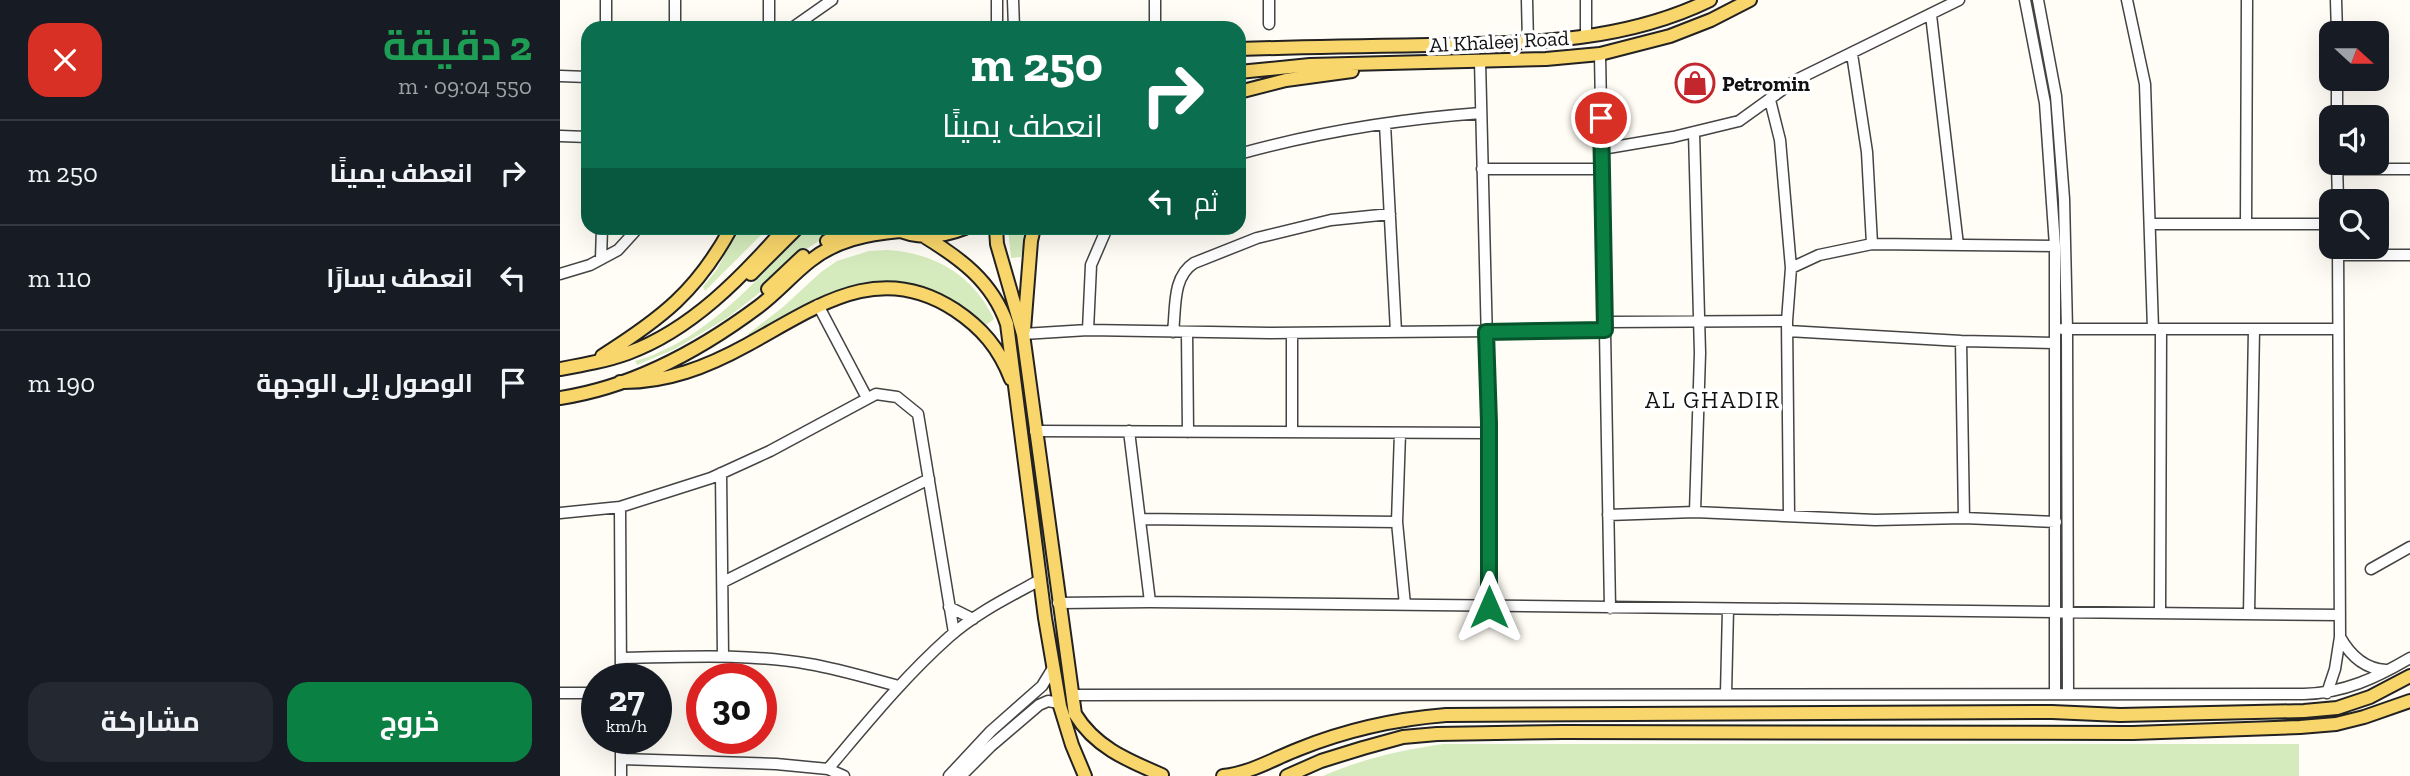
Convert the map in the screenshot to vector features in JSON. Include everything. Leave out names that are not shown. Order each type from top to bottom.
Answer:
[{"type":"main road","name":"Al Khaleej Road","points":[[1246,49],[1528,43],[1586,37],[1669,18],[1710,0]]},
{"type":"main road","name":"Al Khaleej Road","points":[[1246,71],[1310,65],[1546,59],[1600,54],[1670,36],[1712,20],[1750,0]]},
{"type":"main road","points":[[1246,90],[1286,80],[1405,64]]},
{"type":"main road","points":[[591,363],[636,335],[678,302],[707,268],[727,235]]},
{"type":"main road","points":[[560,369],[629,352],[678,328],[730,285],[778,235]]},
{"type":"main road","points":[[730,285],[748,277],[790,235]]},
{"type":"main road","points":[[742,318],[785,271],[825,241],[841,235]]},
{"type":"main road","points":[[560,398],[620,382],[675,361],[774,295],[823,251],[864,235]]},
{"type":"main road","points":[[922,235],[971,268],[998,301],[1009,335],[1040,580],[1059,703],[1085,776]]},
{"type":"main road","points":[[996,235],[1023,334],[1074,714],[1083,728],[1120,757],[1159,776],[1167,776]]},
{"type":"main road","points":[[1023,334],[1032,235]]},
{"type":"main road","points":[[620,382],[647,382],[693,371],[839,295],[875,288],[904,290],[942,302],[975,323],[999,352],[1017,394]]},
{"type":"main road","points":[[1223,776],[1246,772],[1299,749],[1351,732],[1394,721],[1436,716],[2052,712],[2120,715],[2304,711],[2337,708],[2370,696],[2410,676]]},
{"type":"main road","points":[[1287,776],[1363,747],[1403,737],[1437,734],[2133,733],[2336,724],[2410,701]]},
{"type":"street","points":[[606,0],[606,21]]},
{"type":"street","points":[[675,0],[675,21]]},
{"type":"street","points":[[769,0],[769,21]]},
{"type":"street","points":[[802,21],[832,0]]},
{"type":"street","points":[[997,0],[997,21]]},
{"type":"street","points":[[1013,0],[1014,21]]},
{"type":"street","points":[[1155,0],[1155,21]]},
{"type":"street","points":[[1269,0],[1269,24]]},
{"type":"street","points":[[1527,0],[1528,43]]},
{"type":"street","points":[[1586,0],[1586,37]]},
{"type":"street","points":[[1602,149],[1739,121],[1796,80],[1959,0]]},
{"type":"street","points":[[2025,0],[2045,103],[2054,246],[2055,694]]},
{"type":"street","points":[[2038,0],[2056,96],[2064,200],[2068,693]]},
{"type":"street","points":[[2127,0],[2146,84],[2150,224],[2157,329],[2160,613]]},
{"type":"street","points":[[2246,224],[2247,0]]},
{"type":"street","points":[[2336,0],[2337,21]]},
{"type":"street","points":[[1931,15],[1958,245]]},
{"type":"street","points":[[1600,54],[1610,608]]},
{"type":"street","points":[[1852,54],[1867,152],[1872,244]]},
{"type":"street","points":[[1480,61],[1489,433],[1489,607]]},
{"type":"street","points":[[560,76],[581,78]]},
{"type":"street","points":[[1770,100],[1780,139],[1791,268],[1787,326],[1789,516]]},
{"type":"street","points":[[1246,152],[1413,118],[1481,113]]},
{"type":"street","points":[[1385,124],[1396,332]]},
{"type":"street","points":[[1694,132],[1699,323],[1695,512]]},
{"type":"street","points":[[560,136],[581,137]]},
{"type":"street","points":[[2389,168],[2410,169]]},
{"type":"street","points":[[1482,169],[1602,169]]},
{"type":"street","points":[[1173,332],[1178,282],[1185,268],[1194,263],[1257,238],[1331,220],[1390,214]]},
{"type":"street","points":[[2150,224],[2319,224]]},
{"type":"street","points":[[601,259],[602,235]]},
{"type":"street","points":[[560,274],[590,265],[618,250],[632,235]]},
{"type":"street","points":[[1088,330],[1091,265],[1104,235]]},
{"type":"street","points":[[1791,268],[1819,255],[1872,244],[2054,246]]},
{"type":"street","points":[[2389,253],[2410,254]]},
{"type":"street","points":[[2327,693],[2335,669],[2340,637],[2338,259]]},
{"type":"street","points":[[818,305],[867,398]]},
{"type":"street","points":[[1023,334],[1088,330],[1486,332],[1699,323],[1787,326],[1961,341],[2054,343]]},
{"type":"street","points":[[2054,329],[2338,329]]},
{"type":"street","points":[[2249,614],[2254,329]]},
{"type":"street","points":[[1187,332],[1188,432]]},
{"type":"street","points":[[1292,333],[1292,432]]},
{"type":"street","points":[[1961,341],[1964,518]]},
{"type":"street","points":[[560,513],[620,507],[721,473],[770,451],[876,394],[897,397],[918,414],[954,634]]},
{"type":"street","points":[[1035,431],[1489,433]]},
{"type":"street","points":[[1129,431],[1150,601]]},
{"type":"street","points":[[1400,432],[1397,522],[1405,605]]},
{"type":"street","points":[[721,473],[723,656]]},
{"type":"street","points":[[723,582],[929,479]]},
{"type":"street","points":[[620,507],[621,663]]},
{"type":"street","points":[[1608,515],[1695,512],[1875,520],[1964,518],[2056,522]]},
{"type":"street","points":[[1140,519],[1397,522]]},
{"type":"street","points":[[2371,569],[2410,547]]},
{"type":"street","points":[[828,769],[898,686],[954,634],[985,610],[1040,580]]},
{"type":"street","points":[[1058,603],[1150,601],[2340,615]]},
{"type":"street","points":[[949,607],[972,620]]},
{"type":"street","points":[[1726,694],[1728,609]]},
{"type":"street","points":[[2340,637],[2348,652],[2365,665],[2377,670],[2390,670]]},
{"type":"street","points":[[621,658],[723,656],[809,664],[898,686]]},
{"type":"street","points":[[1073,695],[2327,693],[2360,684],[2410,658]]},
{"type":"street","points":[[949,776],[991,731],[1042,686],[1053,668]]},
{"type":"street","points":[[560,693],[581,694]]},
{"type":"street","points":[[961,776],[1039,705],[1048,701],[1059,703]]},
{"type":"street","points":[[621,754],[621,776]]},
{"type":"street","points":[[621,759],[776,764],[828,769],[844,776]]},
{"type":"green space","points":[[735,235],[761,235],[705,291],[703,287],[717,269]]},
{"type":"green space","points":[[798,235],[827,235],[797,255],[758,294],[727,318],[675,349],[637,365],[635,361],[660,352],[707,324],[769,268]]},
{"type":"green space","points":[[1009,235],[1026,235],[1021,257],[1011,258]]},
{"type":"green space","points":[[887,250],[921,256],[951,269],[975,290],[994,319],[986,325],[971,312],[937,294],[898,284],[879,283],[860,285],[817,299],[750,338],[748,334],[837,261],[869,251]]},
{"type":"green space","points":[[1443,744],[2299,744],[2299,776],[1323,776],[1382,756]]},
{"type":"place","name":"Petromin","points":[[1695,83]]},
{"type":"district","name":"AL GHADIR","points":[[1713,400]]},
{"type":"route","points":[[1489,607],[1486,332],[1605,330],[1601,118]]}]
